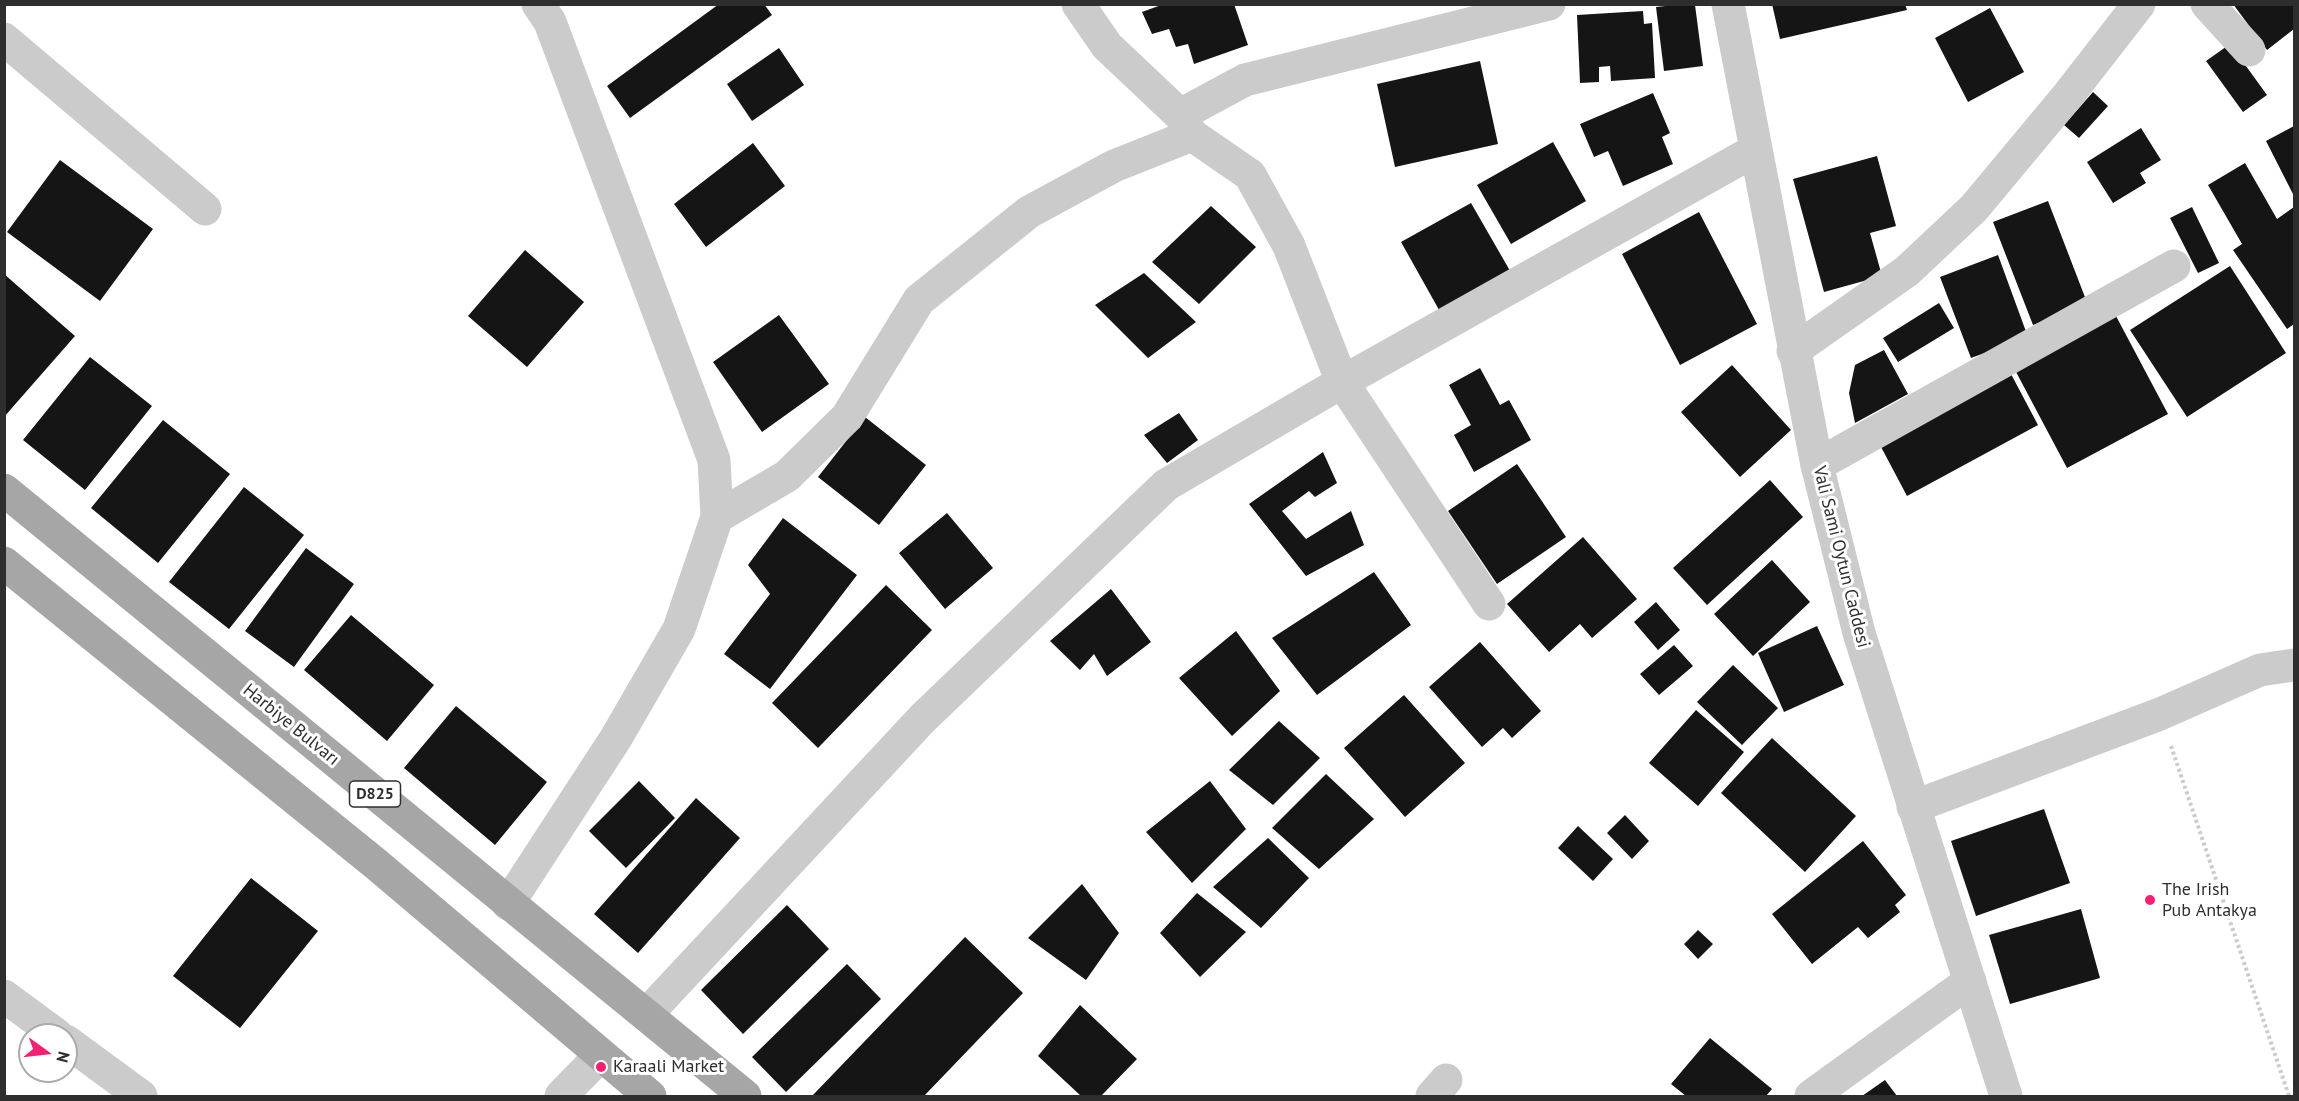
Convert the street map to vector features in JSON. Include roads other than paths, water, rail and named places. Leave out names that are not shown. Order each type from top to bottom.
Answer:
[{"type":"main road","name":"Harbiye Bulvarı","points":[[4,490],[508,904],[746,1096]]},
{"type":"main road","points":[[4,563],[376,864],[650,1096]]},
{"type":"street","points":[[508,904],[616,738],[680,629],[717,517],[714,460],[550,22],[538,4]]},
{"type":"street","points":[[1078,4],[1107,46],[1186,125],[1250,175],[1289,246],[1342,382],[1489,604]]},
{"type":"street","points":[[717,517],[787,476],[847,417],[920,300],[1029,212],[1186,125],[1245,80],[1549,4]]},
{"type":"street","name":"Vali Sami Oytun Caddesi","points":[[1728,4],[1754,151],[1816,465],[1859,633],[2006,1096]]},
{"type":"street","points":[[1793,351],[1907,271],[1974,207],[2069,94],[2139,4]]},
{"type":"street","points":[[2207,4],[2249,50]]},
{"type":"street","points":[[4,39],[205,209]]},
{"type":"street","points":[[646,1015],[922,719],[1166,485],[1342,382],[1754,151]]},
{"type":"street","points":[[1816,465],[2174,266]]},
{"type":"street","points":[[1913,807],[2160,714],[2260,670],[2295,665]]},
{"type":"street","points":[[1811,1096],[1970,981]]},
{"type":"street","points":[[4,996],[41,1023]]},
{"type":"street","points":[[78,1050],[141,1096]]},
{"type":"street","points":[[561,1096],[600,1056]]},
{"type":"place","name":"The Irish Pub Antakya","points":[[2150,900]]},
{"type":"place","name":"Karaali Market","points":[[601,1067]]}]
